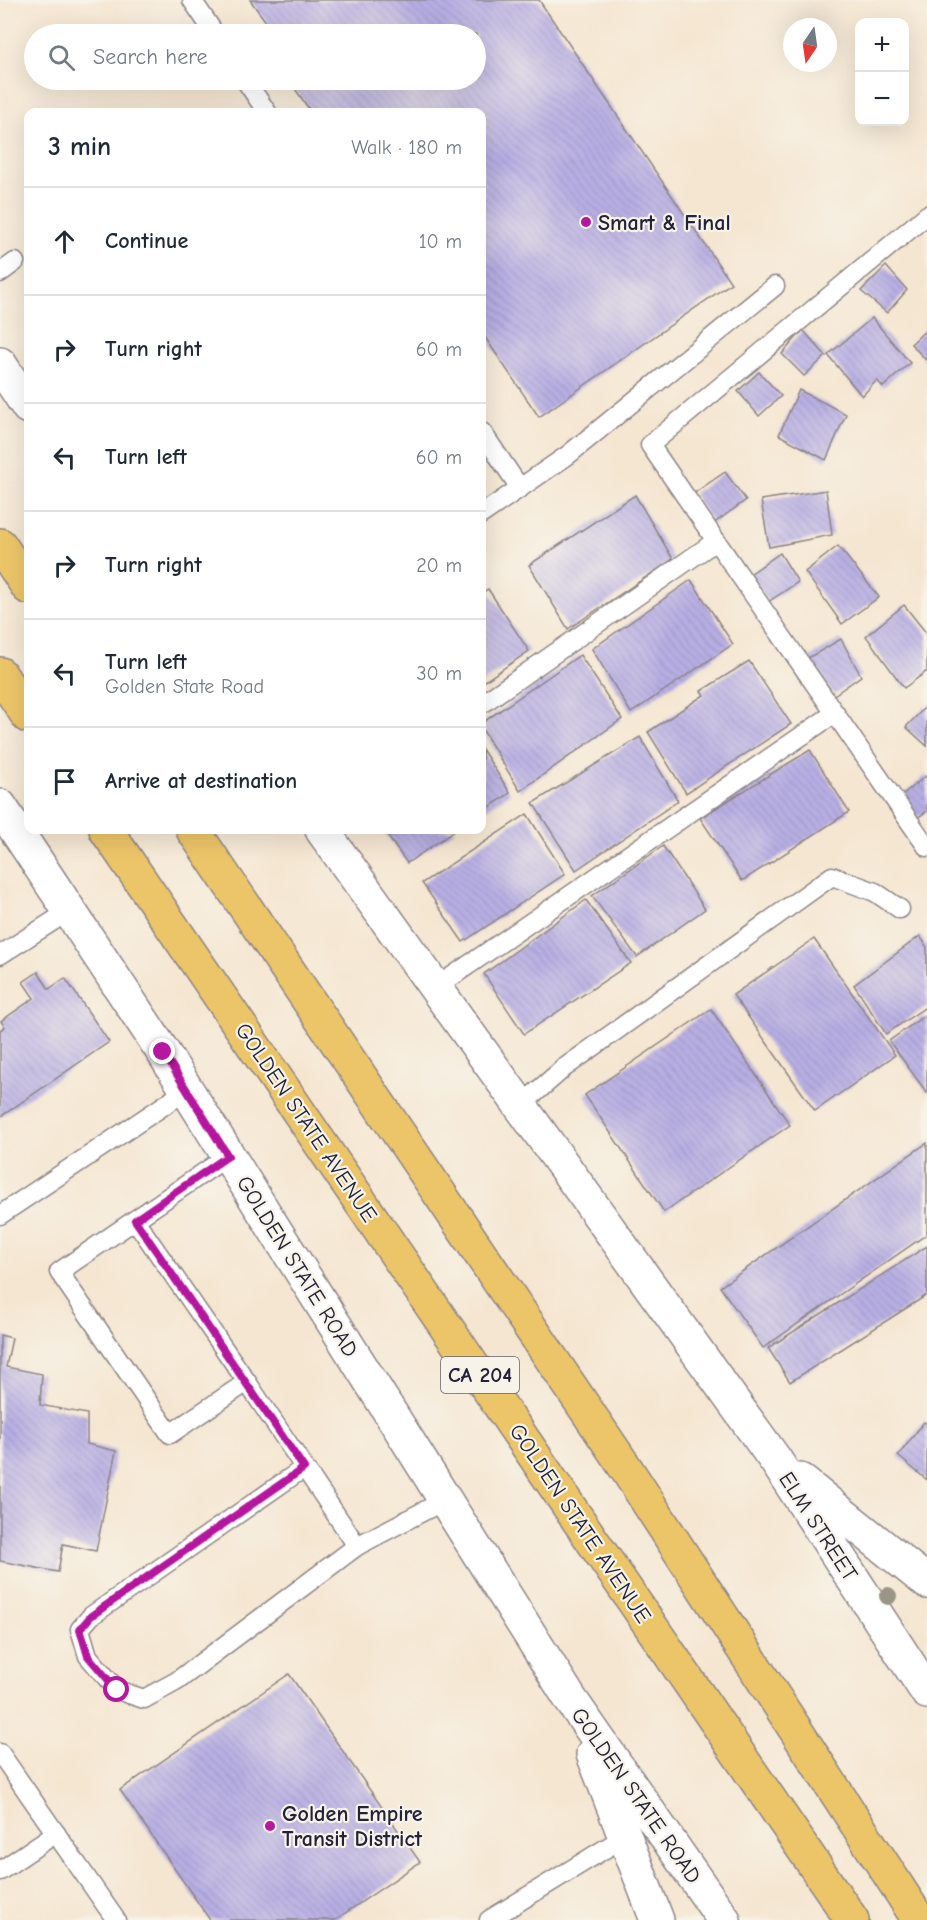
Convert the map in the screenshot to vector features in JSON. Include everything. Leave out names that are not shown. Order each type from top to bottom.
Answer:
[{"type":"highway","points":[[0,545],[24,581]]},
{"type":"highway","points":[[0,674],[24,710]]},
{"type":"highway","name":"GOLDEN STATE AVENUE","points":[[109,834],[852,1920]]},
{"type":"highway","name":"CA 204","points":[[196,834],[627,1470],[919,1920]]},
{"type":"street","points":[[0,364],[24,401]]},
{"type":"street","name":"GOLDEN STATE ROAD","points":[[0,806],[187,1090],[571,1700],[724,1920]]},
{"type":"street","points":[[324,834],[776,1461]]},
{"type":"street","name":"ELM STREET","points":[[776,1461],[927,1582]]},
{"type":"street","name":"ELM STREET","points":[[776,1461],[927,1692]]},
{"type":"street","name":"GOLDEN STATE ROAD","points":[[571,1700],[657,1920]]},
{"type":"lane","points":[[192,0],[208,24]]},
{"type":"lane","points":[[252,90],[264,108]]},
{"type":"lane","points":[[927,215],[650,446],[927,847]]},
{"type":"lane","points":[[0,273],[15,262]]},
{"type":"lane","points":[[486,511],[568,455],[775,286]]},
{"type":"lane","points":[[486,438],[520,488]]},
{"type":"lane","points":[[486,701],[716,541]]},
{"type":"lane","points":[[435,988],[835,713]]},
{"type":"lane","points":[[519,1107],[564,1068],[832,876],[875,892],[900,909]]},
{"type":"lane","points":[[0,955],[69,910]]},
{"type":"lane","points":[[0,1215],[187,1090]]},
{"type":"lane","points":[[228,1156],[59,1272],[170,1434],[247,1382]]},
{"type":"lane","points":[[135,1220],[357,1546]]},
{"type":"lane","points":[[304,1468],[91,1616],[80,1629],[88,1656],[117,1690],[144,1699],[177,1681],[357,1546],[445,1500]]},
{"type":"lane","points":[[0,1753],[116,1920]]},
{"type":"lane","points":[[0,1871],[56,1833]]},
{"type":"lane","points":[[489,1920],[626,1836]]},
{"type":"building","name":"Smart & Final","points":[[250,0],[539,0],[731,283],[539,417],[486,339],[486,108],[308,108],[296,90],[486,90],[486,24],[268,24]]},
{"type":"building","points":[[886,266],[907,290],[887,313],[861,291]]},
{"type":"building","points":[[872,318],[910,363],[883,387],[877,380],[862,396],[828,355]]},
{"type":"building","points":[[927,329],[927,361],[911,344]]},
{"type":"building","points":[[803,330],[826,356],[804,376],[782,354]]},
{"type":"building","points":[[759,372],[781,396],[759,416],[738,391]]},
{"type":"building","points":[[799,390],[846,414],[826,460],[779,435]]},
{"type":"building","points":[[725,472],[746,500],[713,524],[693,494]]},
{"type":"building","points":[[826,490],[832,535],[769,547],[761,500]]},
{"type":"building","points":[[635,495],[673,559],[568,629],[529,565]]},
{"type":"building","points":[[838,546],[879,597],[842,624],[805,572]]},
{"type":"building","points":[[780,553],[798,582],[768,602],[750,574]]},
{"type":"building","points":[[691,580],[733,644],[631,713],[592,649]]},
{"type":"building","points":[[488,589],[529,651],[486,680],[486,590]]},
{"type":"building","points":[[904,605],[927,634],[927,671],[904,688],[866,636]]},
{"type":"building","points":[[841,639],[861,676],[834,695],[808,658]]},
{"type":"building","points":[[580,655],[622,719],[520,791],[486,736],[486,720]]},
{"type":"building","points":[[749,661],[791,724],[686,793],[648,732],[704,695],[701,691]]},
{"type":"building","points":[[927,705],[927,746],[906,727]]},
{"type":"building","points":[[640,737],[678,801],[576,870],[533,803]]},
{"type":"building","points":[[810,750],[849,812],[742,881],[700,818]]},
{"type":"building","points":[[486,755],[510,793],[486,809]]},
{"type":"building","points":[[927,775],[927,811],[917,818],[902,795]]},
{"type":"building","points":[[527,814],[565,874],[463,942],[422,883]]},
{"type":"building","points":[[386,834],[450,834],[407,863]]},
{"type":"building","points":[[663,846],[705,909],[637,957],[592,896]]},
{"type":"building","points":[[586,900],[631,963],[524,1034],[484,974]]},
{"type":"building","points":[[920,936],[927,947],[927,1006],[886,1034],[854,985]]},
{"type":"building","points":[[814,939],[895,1055],[815,1111],[733,995]]},
{"type":"building","points":[[38,972],[49,989],[65,978],[109,1042],[0,1117],[0,1030],[5,1027],[1,1021],[34,998],[23,982]]},
{"type":"building","points":[[711,1009],[790,1125],[664,1212],[585,1095]]},
{"type":"building","points":[[924,1016],[927,1020],[927,1093],[889,1041]]},
{"type":"building","points":[[927,1143],[927,1234],[763,1348],[720,1287]]},
{"type":"building","points":[[927,1246],[927,1295],[790,1382],[768,1348]]},
{"type":"building","points":[[0,1335],[12,1338],[6,1367],[42,1374],[40,1405],[87,1414],[87,1444],[116,1451],[96,1551],[63,1544],[58,1572],[0,1561]]},
{"type":"building","points":[[924,1422],[927,1424],[927,1480],[898,1456]]},
{"type":"building","name":"Golden Empire Transit District","points":[[289,1674],[420,1862],[335,1920],[210,1920],[120,1790]]},
{"type":"place","name":"Smart & Final","points":[[586,222]]},
{"type":"place","name":"Golden Empire Transit District","points":[[270,1826]]},
{"type":"route","points":[[117,1690],[88,1656],[80,1629],[91,1616],[304,1468],[135,1220],[228,1156],[163,1052]]}]
